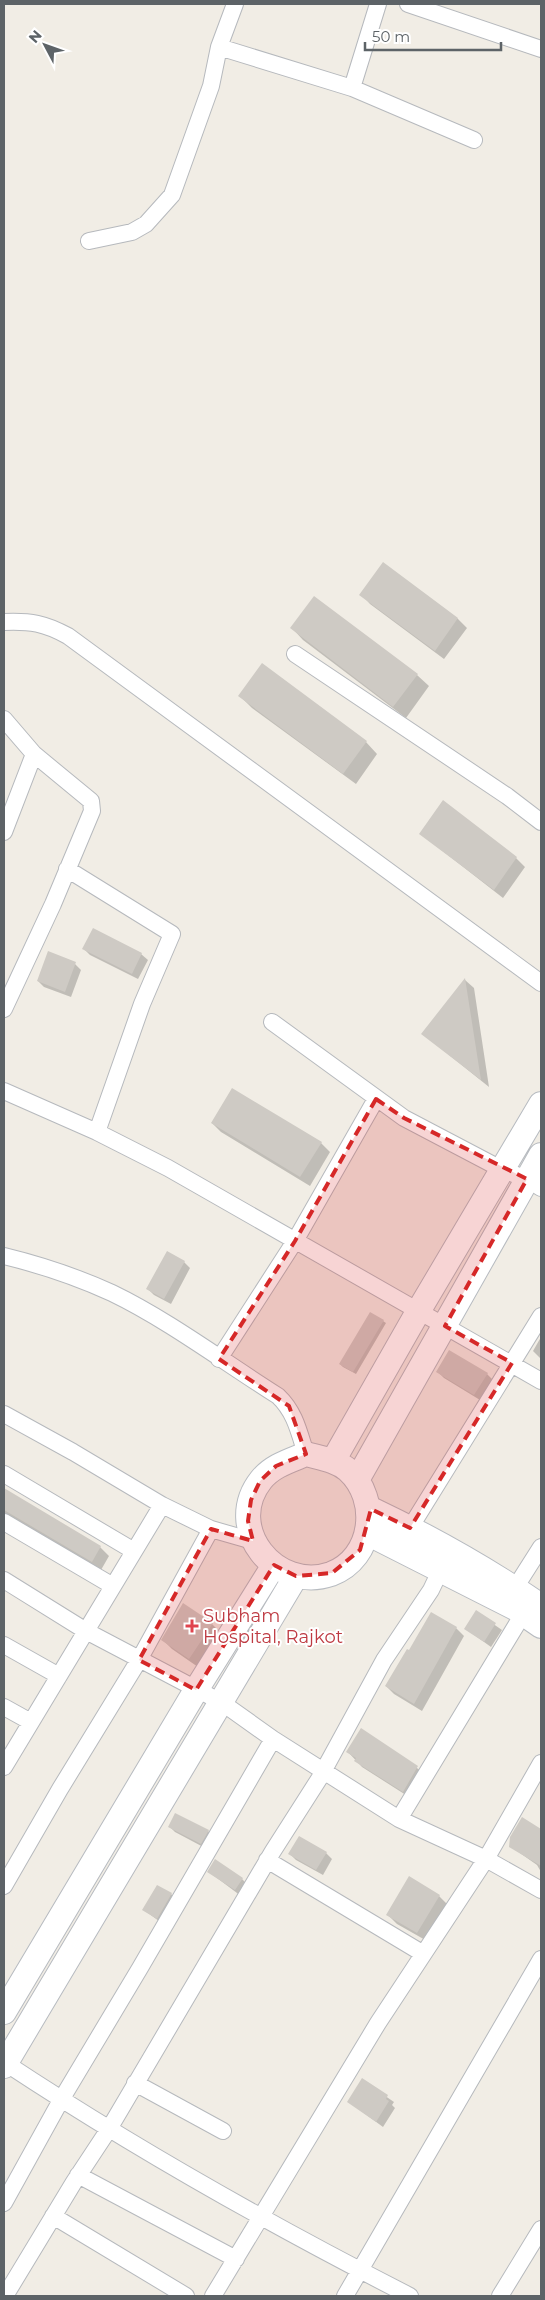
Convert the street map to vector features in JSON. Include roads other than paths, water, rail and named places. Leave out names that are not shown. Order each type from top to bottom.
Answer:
[{"type":"main road","points":[[334,1461],[419,1310],[541,1104]]},
{"type":"main road","points":[[357,1480],[445,1326],[534,1184],[541,1155]]},
{"type":"main road","points":[[306,1454],[334,1461],[346,1469],[357,1480],[365,1494],[369,1508],[367,1533],[360,1550],[348,1564],[332,1573],[314,1578],[296,1576],[264,1558],[253,1541],[248,1521],[251,1500],[260,1481],[276,1466],[306,1454]]},
{"type":"main road","points":[[369,1508],[410,1528],[515,1588],[535,1615]]},
{"type":"main road","points":[[367,1533],[535,1615]]},
{"type":"main road","points":[[4,2012],[196,1690],[274,1565]]},
{"type":"main road","points":[[4,2064],[296,1576]]},
{"type":"street","points":[[89,241],[132,232],[146,224],[172,195],[211,86],[219,48],[235,4]]},
{"type":"street","points":[[352,88],[378,4]]},
{"type":"street","points":[[408,4],[541,49]]},
{"type":"street","points":[[219,48],[352,88],[474,140]]},
{"type":"street","points":[[4,622],[28,621],[48,625],[68,636],[541,983]]},
{"type":"street","points":[[294,654],[508,796],[541,822]]},
{"type":"street","points":[[4,719],[34,754],[91,801],[92,811],[88,824],[4,1009]]},
{"type":"street","points":[[4,832],[34,754]]},
{"type":"street","points":[[67,869],[172,934],[142,1004],[97,1132]]},
{"type":"street","points":[[272,1022],[404,1118],[503,1170],[534,1184]]},
{"type":"street","points":[[4,1091],[97,1132],[168,1168],[541,1381]]},
{"type":"street","points":[[219,1359],[295,1241],[376,1099]]},
{"type":"street","points":[[4,1256],[64,1273],[114,1294],[278,1396],[289,1406],[306,1454]]},
{"type":"street","points":[[410,1528],[541,1316]]},
{"type":"street","points":[[6,1420],[162,1505],[211,1529],[253,1541]]},
{"type":"street","points":[[4,1474],[134,1551]]},
{"type":"street","points":[[4,1767],[162,1505]]},
{"type":"street","points":[[4,1522],[113,1586]]},
{"type":"street","points":[[4,1886],[60,1789],[139,1660],[211,1529]]},
{"type":"street","points":[[515,1588],[541,1547]]},
{"type":"street","points":[[5,2296],[78,2175],[109,2128],[267,1860],[324,1770],[384,1660],[431,1590],[441,1569]]},
{"type":"street","points":[[4,1580],[86,1631],[221,1702],[273,1739],[399,1819],[486,1859],[541,1890]]},
{"type":"street","points":[[399,1819],[535,1615]]},
{"type":"street","points":[[4,1645],[59,1676]]},
{"type":"street","points":[[4,1707],[31,1722]]},
{"type":"street","points":[[4,2203],[61,2100],[273,1739]]},
{"type":"street","points":[[213,2296],[422,1954],[486,1859],[541,1763]]},
{"type":"street","points":[[267,1860],[422,1954]]},
{"type":"street","points":[[345,2296],[541,1960]]},
{"type":"street","points":[[4,2064],[197,2182],[360,2271],[410,2296]]},
{"type":"street","points":[[136,2083],[222,2131]]},
{"type":"street","points":[[78,2175],[236,2259]]},
{"type":"street","points":[[53,2216],[186,2296]]},
{"type":"street","points":[[500,2296],[541,2229]]},
{"type":"place","name":"Subham Hospital, Rajkot","points":[[192,1626]]}]
